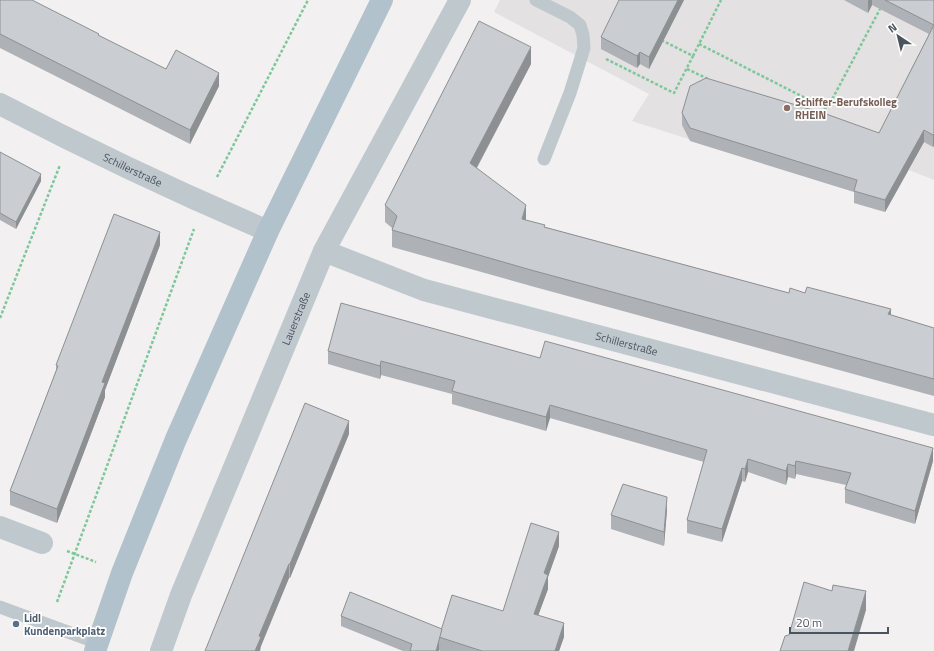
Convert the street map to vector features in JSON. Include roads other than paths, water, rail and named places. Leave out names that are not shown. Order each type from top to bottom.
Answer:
[{"type":"main road","points":[[94,648],[122,573],[176,439],[268,231],[382,0]]},
{"type":"street","name":"Lauerstraße","points":[[161,651],[181,595],[324,251],[460,0]]},
{"type":"street","name":"Schillerstraße","points":[[0,104],[69,140],[203,203],[268,231]]},
{"type":"street","name":"Schillerstraße","points":[[324,251],[424,290],[934,425]]},
{"type":"street","points":[[0,527],[42,543]]},
{"type":"lane","points":[[536,0],[570,17],[580,25],[583,35],[584,48],[570,92],[544,159]]},
{"type":"lane","points":[[0,606],[48,625],[94,648]]},
{"type":"place","name":"Schiffer-Berufskolleg RHEIN","points":[[787,108]]},
{"type":"place","name":"Lidl Kundenparkplatz","points":[[16,624]]}]
